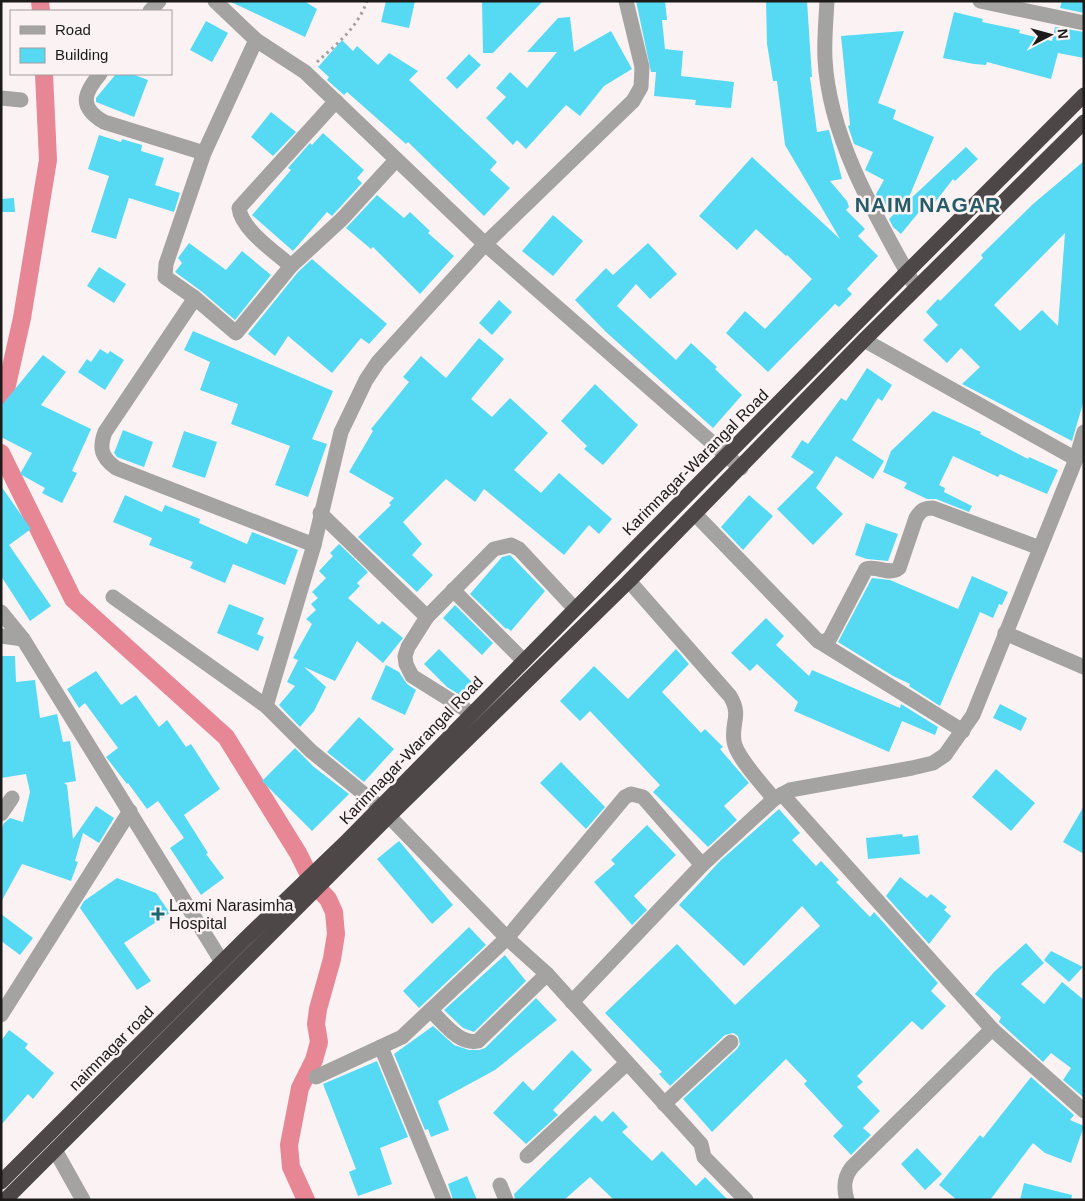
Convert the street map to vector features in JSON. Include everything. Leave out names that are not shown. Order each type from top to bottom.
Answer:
[{"type":"highway","name":"Karimnagar-Warangal Road","points":[[384,812],[471,713],[1084,95]]},
{"type":"highway","name":"Karimnagar-Warangal Road","points":[[250,944],[384,812],[629,580],[741,468],[864,340],[1084,122]]},
{"type":"highway","name":"naimnagar road","points":[[1,1182],[222,962],[250,944]]},
{"type":"highway","points":[[5,1200],[55,1150],[250,944]]},
{"type":"street","points":[[215,1],[256,40],[305,72],[484,244],[741,468]]},
{"type":"street","points":[[266,706],[314,545],[320,513],[341,432],[366,380],[378,362],[484,244],[633,101],[641,87],[642,68],[626,1]]},
{"type":"street","points":[[827,1],[825,60],[830,94],[839,125],[862,189],[916,288]]},
{"type":"street","points":[[980,1],[1084,23]]},
{"type":"street","points":[[256,40],[204,153],[165,271],[165,277],[195,298],[236,333],[291,266],[342,219],[396,160]]},
{"type":"street","points":[[99,75],[88,88],[85,101],[88,109],[95,117],[104,122],[204,153]]},
{"type":"street","points":[[1,98],[21,100]]},
{"type":"street","points":[[291,266],[246,226],[240,216],[239,208],[336,101]]},
{"type":"street","points":[[195,298],[105,432],[101,445],[103,455],[116,468],[314,545]]},
{"type":"street","points":[[864,340],[1076,459]]},
{"type":"street","points":[[572,1002],[702,865],[778,797],[803,786],[933,763],[945,754],[973,715],[1076,459],[1084,432]]},
{"type":"street","points":[[818,641],[824,642],[830,638],[866,569],[872,567],[891,572],[899,568],[916,518],[920,511],[927,508],[933,508],[1040,548]]},
{"type":"street","points":[[320,513],[427,618]]},
{"type":"street","points":[[695,514],[818,641],[963,731]]},
{"type":"street","points":[[471,713],[412,676],[405,656],[408,647],[427,618],[494,549],[511,545],[519,550],[575,609]]},
{"type":"street","points":[[629,580],[730,696],[737,712],[734,730],[736,749],[992,1029],[1084,1111]]},
{"type":"street","points":[[453,590],[523,660]]},
{"type":"street","points":[[113,597],[266,706],[311,751],[384,812],[507,938],[547,974],[701,1144],[704,1157],[746,1200]]},
{"type":"street","points":[[1,612],[23,639],[222,962]]},
{"type":"street","points":[[1005,633],[1084,666]]},
{"type":"street","points":[[1,636],[23,639]]},
{"type":"street","points":[[316,1077],[402,1038],[507,938],[625,797],[631,794],[643,797],[702,865]]},
{"type":"street","points":[[1,814],[12,798]]},
{"type":"street","points":[[1,1015],[130,811]]},
{"type":"street","points":[[430,1011],[462,1040],[471,1042],[478,1040],[547,974]]},
{"type":"street","points":[[846,1200],[844,1183],[846,1174],[992,1029]]},
{"type":"street","points":[[664,1104],[731,1042]]},
{"type":"street","points":[[381,1047],[444,1200]]},
{"type":"street","points":[[528,1156],[627,1063]]},
{"type":"street","points":[[55,1150],[83,1200]]},
{"type":"street","points":[[500,1186],[506,1200]]},
{"type":"path","points":[[305,72],[347,34],[358,21],[367,1]]},
{"type":"building","points":[[229,1],[304,1],[317,9],[305,37]]},
{"type":"building","points":[[386,1],[415,1],[409,28],[381,22]]},
{"type":"building","points":[[482,1],[543,1],[493,53],[483,53]]},
{"type":"building","points":[[636,1],[665,1],[667,20],[662,20],[665,49],[683,51],[681,76],[734,82],[731,108],[695,105],[696,100],[654,96],[656,72],[651,72]]},
{"type":"building","points":[[766,1],[807,1],[812,77],[810,77],[817,132],[829,130],[842,179],[830,181],[847,201],[849,207],[846,210],[865,229],[858,236],[878,256],[847,289],[852,294],[839,307],[835,304],[768,372],[726,333],[745,311],[765,329],[812,279],[756,229],[737,250],[699,216],[752,157],[840,239],[785,145],[777,81],[773,81],[767,44]]},
{"type":"building","points":[[1062,1],[1084,1],[1084,13],[1060,8]]},
{"type":"building","points":[[954,12],[983,19],[982,22],[1020,30],[1019,33],[1052,41],[1055,27],[1084,32],[1084,58],[1058,53],[1051,79],[987,62],[986,65],[974,64],[943,58]]},
{"type":"building","points":[[570,17],[574,52],[611,31],[632,69],[604,86],[580,116],[566,105],[526,149],[517,140],[513,145],[486,118],[506,97],[496,88],[510,72],[527,88],[557,52],[527,52],[558,18]]},
{"type":"building","points":[[206,21],[228,33],[212,62],[190,50]]},
{"type":"building","points":[[904,31],[878,103],[896,110],[893,119],[934,137],[907,202],[966,147],[978,159],[955,181],[953,179],[933,205],[928,201],[901,234],[893,227],[889,219],[895,213],[880,203],[876,194],[884,180],[865,170],[873,152],[854,144],[848,126],[850,125],[841,36]]},
{"type":"building","points":[[342,40],[353,51],[357,46],[378,65],[389,53],[418,71],[409,80],[497,162],[490,170],[510,188],[484,216],[408,142],[406,144],[347,92],[344,95],[327,80],[329,77],[318,67]]},
{"type":"building","points":[[469,54],[481,65],[457,89],[446,78]]},
{"type":"building","points":[[115,75],[135,75],[148,80],[134,117],[96,102],[96,98]]},
{"type":"building","points":[[271,112],[296,132],[273,156],[251,137]]},
{"type":"building","points":[[323,133],[364,170],[357,178],[362,183],[332,216],[327,212],[293,251],[252,215],[291,170],[288,168],[310,143],[312,145]]},
{"type":"building","points":[[99,135],[121,142],[122,139],[142,145],[141,151],[164,158],[155,185],[180,193],[174,212],[129,198],[116,239],[91,232],[109,176],[88,169]]},
{"type":"building","points":[[1084,161],[1084,400],[1072,441],[962,384],[980,367],[961,348],[947,363],[923,340],[938,325],[926,312],[938,299],[940,301],[983,258],[981,255],[1033,204]],"holes":[[[1065,233],[1058,326],[1042,310],[1020,331],[994,305]]]},
{"type":"building","points":[[377,195],[404,218],[410,212],[430,231],[428,233],[454,256],[420,294],[373,247],[371,249],[346,228]]},
{"type":"building","points":[[14,198],[15,212],[1,212],[1,199]]},
{"type":"building","points":[[553,215],[583,241],[553,276],[522,251]]},
{"type":"building","points":[[189,243],[226,270],[242,251],[271,275],[235,320],[175,272],[182,263],[178,258]]},
{"type":"building","points":[[648,243],[677,274],[650,299],[636,284],[617,306],[676,360],[691,343],[717,367],[715,369],[742,395],[713,428],[606,332],[575,300],[606,268],[613,275]]},
{"type":"building","points":[[312,259],[387,324],[369,344],[361,338],[332,373],[288,336],[275,356],[248,334],[298,272]]},
{"type":"building","points":[[99,267],[126,284],[114,303],[87,286]]},
{"type":"building","points":[[499,300],[512,312],[492,335],[479,323]]},
{"type":"building","points":[[193,331],[333,391],[312,439],[327,444],[308,497],[275,485],[290,446],[231,424],[238,404],[200,390],[210,362],[184,350]]},
{"type":"building","points":[[479,338],[504,359],[471,399],[492,417],[510,398],[548,433],[514,470],[541,493],[559,473],[612,519],[599,534],[589,525],[564,555],[484,489],[475,502],[446,479],[403,522],[422,544],[412,555],[433,575],[417,592],[358,537],[391,505],[389,503],[394,498],[349,472],[373,431],[371,429],[409,382],[403,377],[421,356],[446,378]]},
{"type":"building","points":[[100,349],[108,354],[110,351],[124,360],[105,390],[78,372],[87,359],[91,362]]},
{"type":"building","points":[[43,355],[66,372],[41,405],[91,429],[72,471],[77,473],[62,503],[42,493],[45,488],[20,474],[32,453],[1,437],[1,406]]},
{"type":"building","points":[[867,368],[892,385],[882,401],[878,398],[852,440],[884,461],[873,479],[836,456],[816,488],[843,514],[813,545],[777,509],[814,472],[791,457],[802,440],[808,444],[841,398],[846,401]]},
{"type":"building","points":[[595,384],[638,425],[603,465],[584,449],[587,446],[561,421]]},
{"type":"building","points":[[933,411],[981,432],[980,434],[1028,459],[1029,457],[1058,470],[1047,494],[1000,474],[998,477],[953,456],[939,485],[945,488],[944,492],[972,506],[969,512],[936,499],[927,499],[904,488],[907,483],[883,472],[891,451]]},
{"type":"building","points":[[123,430],[153,442],[144,467],[117,457],[114,453]]},
{"type":"building","points":[[184,431],[217,442],[205,478],[172,467]]},
{"type":"building","points":[[1,486],[31,529],[9,545],[51,606],[30,621],[1,576]]},
{"type":"building","points":[[125,495],[162,512],[165,505],[200,519],[199,523],[247,544],[252,532],[298,550],[285,585],[233,564],[225,583],[190,568],[193,562],[149,545],[152,538],[113,522]]},
{"type":"building","points":[[749,495],[773,516],[743,550],[721,527]]},
{"type":"building","points":[[866,523],[898,534],[888,561],[867,559],[855,555]]},
{"type":"building","points":[[339,544],[368,572],[357,583],[360,586],[348,598],[379,625],[382,621],[403,638],[383,663],[357,641],[335,681],[304,667],[326,687],[314,711],[300,727],[279,705],[295,686],[287,682],[298,660],[293,658],[312,624],[306,619],[316,610],[311,604],[318,598],[312,592],[326,578],[319,571],[333,556],[330,553]]},
{"type":"building","points":[[510,555],[545,591],[511,631],[506,629],[470,594],[502,557]]},
{"type":"building","points":[[972,576],[1008,592],[1002,605],[999,604],[993,618],[980,612],[940,706],[909,686],[910,684],[893,676],[838,642],[872,578],[890,580],[958,609]]},
{"type":"building","points":[[229,604],[264,618],[257,634],[264,637],[258,651],[217,633]]},
{"type":"building","points":[[455,605],[493,643],[482,655],[443,618]]},
{"type":"building","points":[[766,618],[784,636],[776,645],[809,676],[812,670],[900,708],[901,704],[938,727],[935,735],[902,721],[889,752],[794,711],[798,702],[757,664],[750,671],[731,653]]},
{"type":"building","points":[[439,649],[472,682],[460,695],[447,687],[424,664]]},
{"type":"building","points":[[676,649],[689,664],[662,692],[701,733],[705,729],[723,747],[720,749],[749,783],[724,806],[737,820],[708,847],[653,792],[660,785],[590,711],[580,721],[560,701],[594,666],[628,699]]},
{"type":"building","points":[[1,656],[15,656],[16,682],[35,680],[40,718],[57,714],[63,742],[70,741],[76,781],[64,783],[67,785],[73,839],[96,806],[114,818],[99,843],[83,833],[75,861],[78,862],[71,881],[22,864],[1,902],[1,830],[4,823],[10,818],[23,822],[30,792],[26,774],[1,778]]},
{"type":"building","points":[[386,665],[399,672],[407,684],[416,690],[405,715],[371,699]]},
{"type":"building","points":[[96,671],[121,705],[136,695],[159,727],[167,720],[186,747],[191,744],[220,789],[184,815],[208,853],[206,854],[224,878],[201,895],[170,848],[184,838],[158,801],[147,809],[127,784],[106,757],[118,748],[85,703],[79,708],[67,689]]},
{"type":"building","points":[[1000,704],[1027,718],[1021,731],[993,718]]},
{"type":"building","points":[[359,717],[394,749],[364,782],[327,752]]},
{"type":"building","points":[[295,748],[314,767],[349,794],[312,831],[262,781]]},
{"type":"building","points":[[561,762],[605,807],[586,829],[540,783]]},
{"type":"building","points":[[996,769],[1035,803],[1011,831],[972,797]]},
{"type":"building","points":[[1084,806],[1084,854],[1063,842]]},
{"type":"building","points":[[779,809],[800,833],[792,840],[816,866],[821,861],[839,880],[836,882],[870,917],[874,912],[938,983],[931,991],[946,1006],[922,1030],[912,1021],[857,1076],[863,1082],[857,1087],[880,1111],[863,1128],[871,1135],[851,1155],[833,1136],[843,1126],[804,1084],[807,1081],[786,1059],[712,1132],[683,1099],[737,1049],[740,1044],[738,1036],[733,1033],[725,1035],[670,1086],[659,1074],[662,1072],[605,1013],[677,944],[735,1005],[820,926],[802,906],[744,966],[679,905],[721,860]]},
{"type":"building","points":[[647,825],[676,855],[634,896],[647,910],[632,925],[594,882],[615,864],[611,860]]},
{"type":"building","points":[[902,834],[903,837],[918,835],[920,854],[868,859],[866,838]]},
{"type":"building","points":[[399,841],[453,905],[432,924],[377,859]]},
{"type":"building","points":[[900,877],[927,898],[931,894],[947,907],[944,910],[951,916],[929,944],[886,896]]},
{"type":"building","points":[[117,878],[156,893],[170,913],[124,943],[151,981],[137,990],[80,908],[84,901]]},
{"type":"building","points":[[1,914],[33,938],[20,955],[1,941]]},
{"type":"building","points":[[469,927],[486,945],[419,1008],[403,991]]},
{"type":"building","points":[[1026,943],[1044,963],[1021,984],[1044,1004],[1062,982],[1084,1000],[1084,1098],[1063,1080],[1071,1068],[1051,1053],[1043,1062],[999,1022],[1001,1017],[975,994],[994,972]]},
{"type":"building","points":[[1051,951],[1083,967],[1069,982],[1044,960]]},
{"type":"building","points":[[505,955],[526,981],[474,1032],[463,1028],[444,1010]]},
{"type":"building","points":[[536,998],[557,1020],[495,1070],[438,1101],[449,1130],[431,1137],[428,1129],[425,1130],[394,1054],[433,1026],[454,1045],[469,1050],[485,1048]]},
{"type":"building","points":[[9,1030],[28,1044],[25,1048],[54,1073],[33,1099],[28,1094],[1,1125],[1,1041]]},
{"type":"building","points":[[572,1050],[592,1070],[553,1110],[558,1115],[526,1144],[493,1113],[523,1081],[533,1091]]},
{"type":"building","points":[[377,1061],[408,1137],[380,1148],[392,1184],[358,1196],[349,1172],[356,1169],[323,1084]]},
{"type":"building","points":[[1031,1077],[1074,1115],[1070,1120],[1084,1126],[1071,1163],[1045,1153],[1033,1143],[990,1200],[957,1200],[939,1185],[980,1135],[983,1138]]},
{"type":"building","points":[[613,1111],[628,1127],[622,1132],[652,1161],[662,1151],[696,1186],[705,1177],[728,1200],[614,1200],[590,1177],[564,1200],[515,1200],[514,1194],[595,1115],[602,1122]]},
{"type":"building","points":[[917,1148],[942,1174],[925,1190],[901,1164]]},
{"type":"building","points":[[467,1176],[477,1200],[453,1200],[448,1184]]},
{"type":"building","points":[[1024,1183],[1072,1195],[1071,1200],[1020,1200]]},
{"type":"waterway","points":[[40,1],[41,10]]},
{"type":"waterway","points":[[1,412],[22,318],[48,160],[44,75]]},
{"type":"waterway","points":[[1,453],[73,599],[226,737],[298,853],[313,883],[328,899],[334,912],[336,934],[332,959],[318,1009],[316,1024],[319,1042],[314,1060],[300,1088],[289,1145],[291,1167],[306,1200]]},
{"type":"place","name":"Laxmi Narasimha Hospital","points":[[158,914]]},
{"type":"district","name":"NAIM NAGAR","points":[[928,205]]}]
